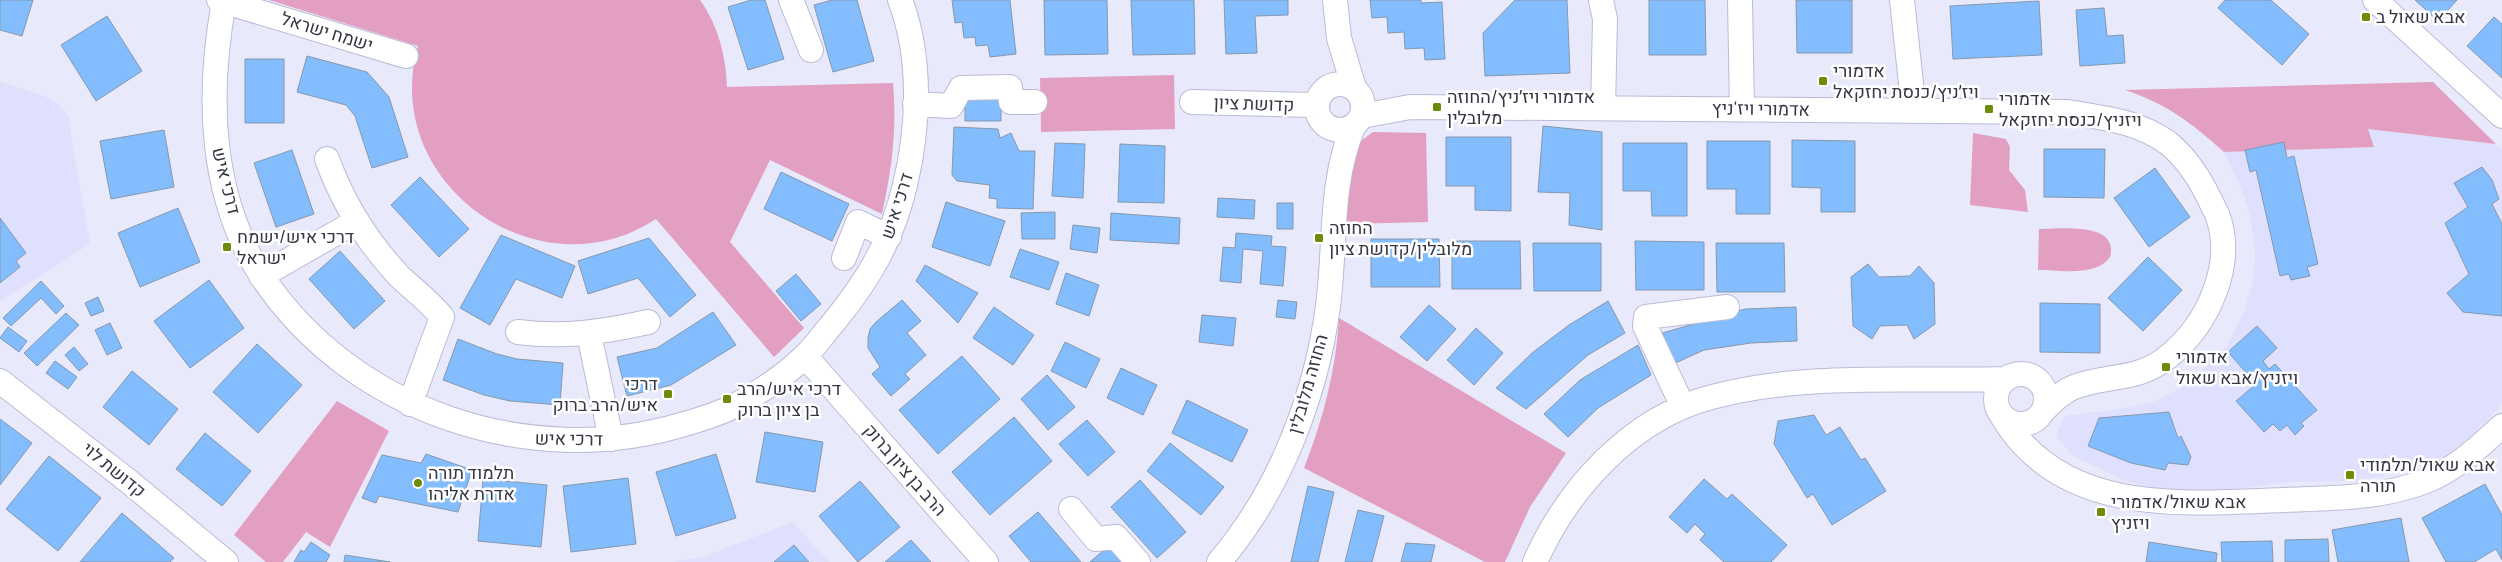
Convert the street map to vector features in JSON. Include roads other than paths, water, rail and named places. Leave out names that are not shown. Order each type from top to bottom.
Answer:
[{"type":"street","points":[[791,0],[811,50]]},
{"type":"street","name":"דרכי איש","points":[[221,1],[213,105],[215,138],[224,190],[239,231],[261,276],[310,334],[348,365],[394,396],[410,404],[486,431],[529,438],[611,439],[656,432],[734,406],[764,388],[805,356],[862,287],[889,237],[899,212],[910,167],[916,116],[913,53],[906,14],[900,0]]},
{"type":"street","name":"החוזה מלובלין","points":[[1220,562],[1255,512],[1292,440],[1310,386],[1328,307],[1336,187],[1357,107],[1339,38],[1335,0]]},
{"type":"street","points":[[1601,0],[1605,19],[1603,108]]},
{"type":"street","points":[[1740,0],[1742,109]]},
{"type":"street","points":[[1902,0],[1914,111]]},
{"type":"street","points":[[2375,0],[2502,116]]},
{"type":"street","name":"ישמח ישראל","points":[[221,1],[406,56]]},
{"type":"street","name":"החוזה מלובלין","points":[[1336,187],[1323,106],[1335,65],[1339,38]]},
{"type":"street","points":[[1343,84],[1357,107],[1339,130],[1323,106],[1343,84]]},
{"type":"street","points":[[916,104],[951,106],[961,88],[1010,87],[1011,102],[1035,102]]},
{"type":"street","name":"קדושת ציון","points":[[1192,102],[1323,106]]},
{"type":"street","name":"אדמורי ויז'ניץ","points":[[1357,107],[2068,112],[2125,121],[2168,144],[2198,176],[2217,215],[2223,244],[2222,265],[2208,308],[2196,329],[2183,343],[2153,368],[2136,375],[2094,382],[2065,392],[2042,413]]},
{"type":"street","points":[[327,159],[343,198],[357,221],[399,276],[442,316],[410,404]]},
{"type":"street","points":[[261,276],[357,221]]},
{"type":"street","points":[[844,258],[858,222],[889,237]]},
{"type":"street","points":[[1683,407],[1645,326],[1646,317],[1727,307]]},
{"type":"street","points":[[518,332],[542,335],[589,334],[648,322]]},
{"type":"street","points":[[589,334],[611,439]]},
{"type":"street","name":"הרב בן ציון ברוק","points":[[805,356],[986,562]]},
{"type":"street","points":[[2064,476],[2042,448],[2038,431],[2046,394],[2037,380],[2030,376],[2013,375],[2006,379],[1997,392],[2000,412],[2012,432],[2036,458],[2064,476],[2107,493],[2153,502],[2191,504],[2369,495],[2426,481],[2454,466],[2502,426]]},
{"type":"street","name":"אדמורי ויז'ניץ","points":[[2030,376],[2094,382]]},
{"type":"street","points":[[1535,562],[1559,517],[1582,485],[1606,458],[1628,439],[1683,407],[1711,397],[1788,384],[2006,379]]},
{"type":"street","name":"קדושת לוי","points":[[0,381],[128,480],[226,562]]},
{"type":"street","points":[[1939,381],[1975,395],[2000,412],[2008,421],[2025,424],[2042,413]]},
{"type":"street","points":[[1071,509],[1096,539],[1116,537],[1138,562]]},
{"type":"place","name":"אבא שאול ב","points":[[2366,17]]},
{"type":"place","name":"אדמורי ויז׳ניץ/כנסת יחזקאל","points":[[1823,81]]},
{"type":"place","name":"אדמורי ויז׳ניץ/החוזה מלובלין","points":[[1437,107]]},
{"type":"place","name":"אדמורי ויזניץ/כנסת יחזקאל","points":[[1989,109]]},
{"type":"place","name":"החוזה מלובלין/קדושת ציון","points":[[1319,238]]},
{"type":"place","name":"דרכי איש/ישמח ישראל","points":[[227,247]]},
{"type":"place","name":"אדמורי ויזניץ/אבא שאול","points":[[2166,367]]},
{"type":"place","name":"דרכי איש/הרב ברוק","points":[[668,394]]},
{"type":"place","name":"דרכי איש/הרב בן ציון ברוק","points":[[727,399]]},
{"type":"place","name":"אבא שאול/תלמודי תורה","points":[[2350,475]]},
{"type":"place","name":"תלמוד תורה אדרת אליהו","points":[[418,483]]},
{"type":"place","name":"אבא שאול/אדמורי ויזניץ","points":[[2101,512]]}]
